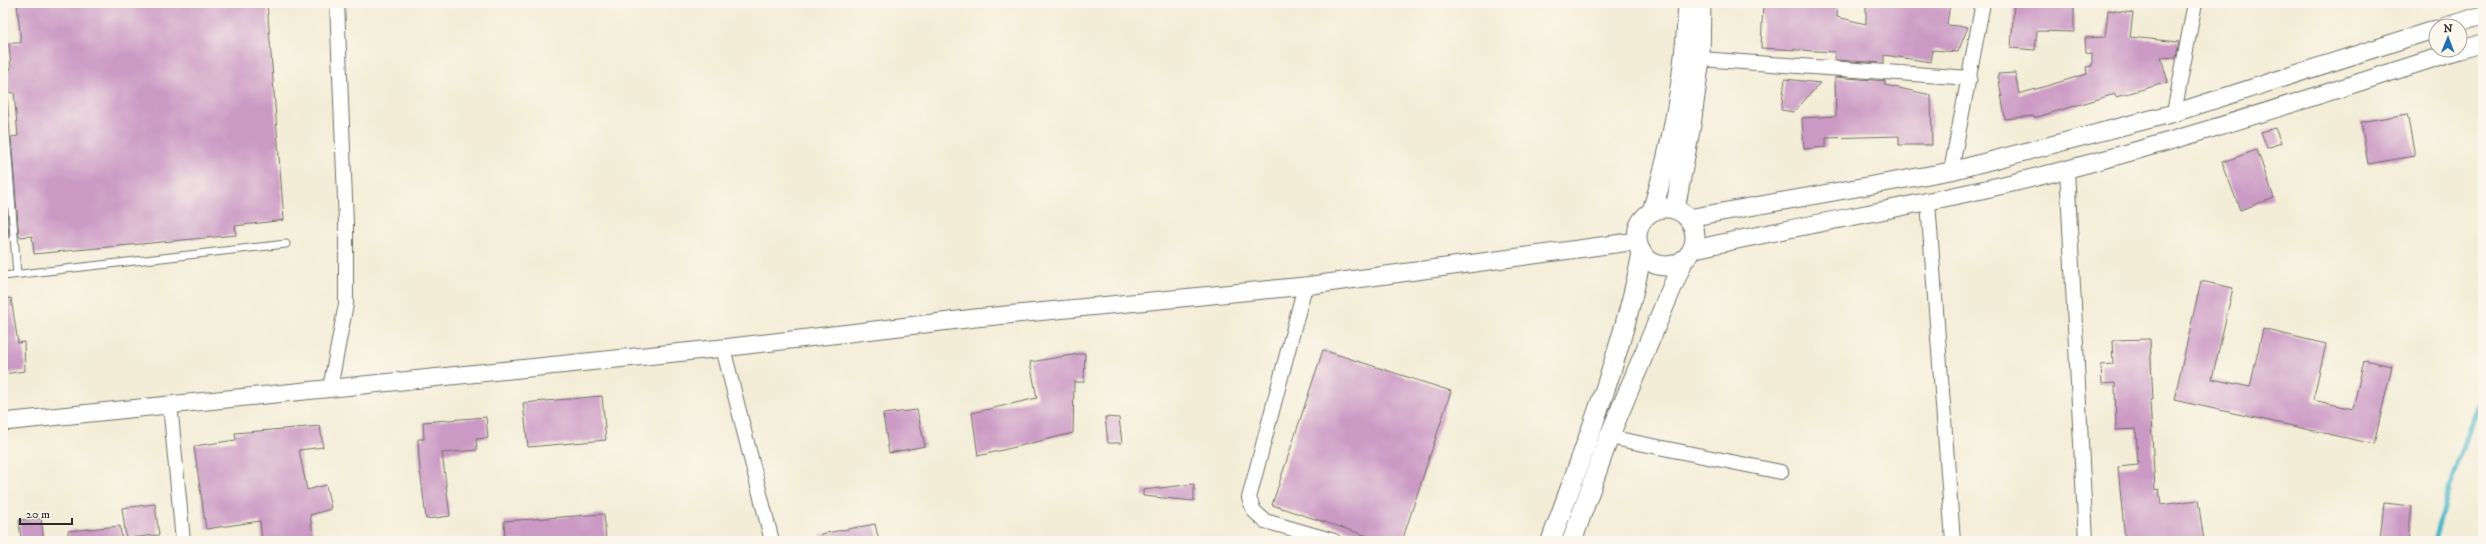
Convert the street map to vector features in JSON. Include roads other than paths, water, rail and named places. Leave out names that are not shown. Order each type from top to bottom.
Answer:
[{"type":"main road","points":[[1652,211],[1662,177],[1676,117],[1686,39],[1688,3]]},
{"type":"main road","points":[[1681,214],[1700,59],[1701,3]]},
{"type":"main road","points":[[1552,541],[1612,368],[1639,247],[1638,229],[1643,219],[1652,211],[1667,208],[1681,214],[1693,228],[1694,239],[1609,437],[1572,541]]},
{"type":"main road","points":[[1639,247],[1652,262],[1666,265],[1688,254]]},
{"type":"street","points":[[330,388],[346,304],[346,223],[336,3]]},
{"type":"street","points":[[1951,171],[1970,78],[1983,3]]},
{"type":"street","points":[[2174,113],[2195,3]]},
{"type":"street","points":[[2468,19],[2483,15]]},
{"type":"street","points":[[1681,214],[1951,171],[2174,113],[2428,32]]},
{"type":"street","points":[[2468,48],[2483,43]]},
{"type":"street","points":[[1688,254],[1788,228],[1928,202],[2067,169],[2181,139],[2435,58]]},
{"type":"street","points":[[1700,59],[1970,78]]},
{"type":"street","points":[[2067,169],[2086,541]]},
{"type":"street","points":[[1928,202],[1953,541]]},
{"type":"street","points":[[3,422],[723,348],[975,318],[1305,286],[1639,247]]},
{"type":"street","points":[[1305,286],[1249,498],[1254,511],[1265,521],[1334,541]]},
{"type":"street","points":[[723,348],[772,541]]},
{"type":"street","points":[[170,404],[183,541]]},
{"type":"street","points":[[1609,437],[1781,472]]},
{"type":"lane","points":[[3,95],[17,274]]},
{"type":"lane","points":[[3,276],[286,244]]},
{"type":"waterway","points":[[2435,541],[2452,479],[2483,391]]}]
